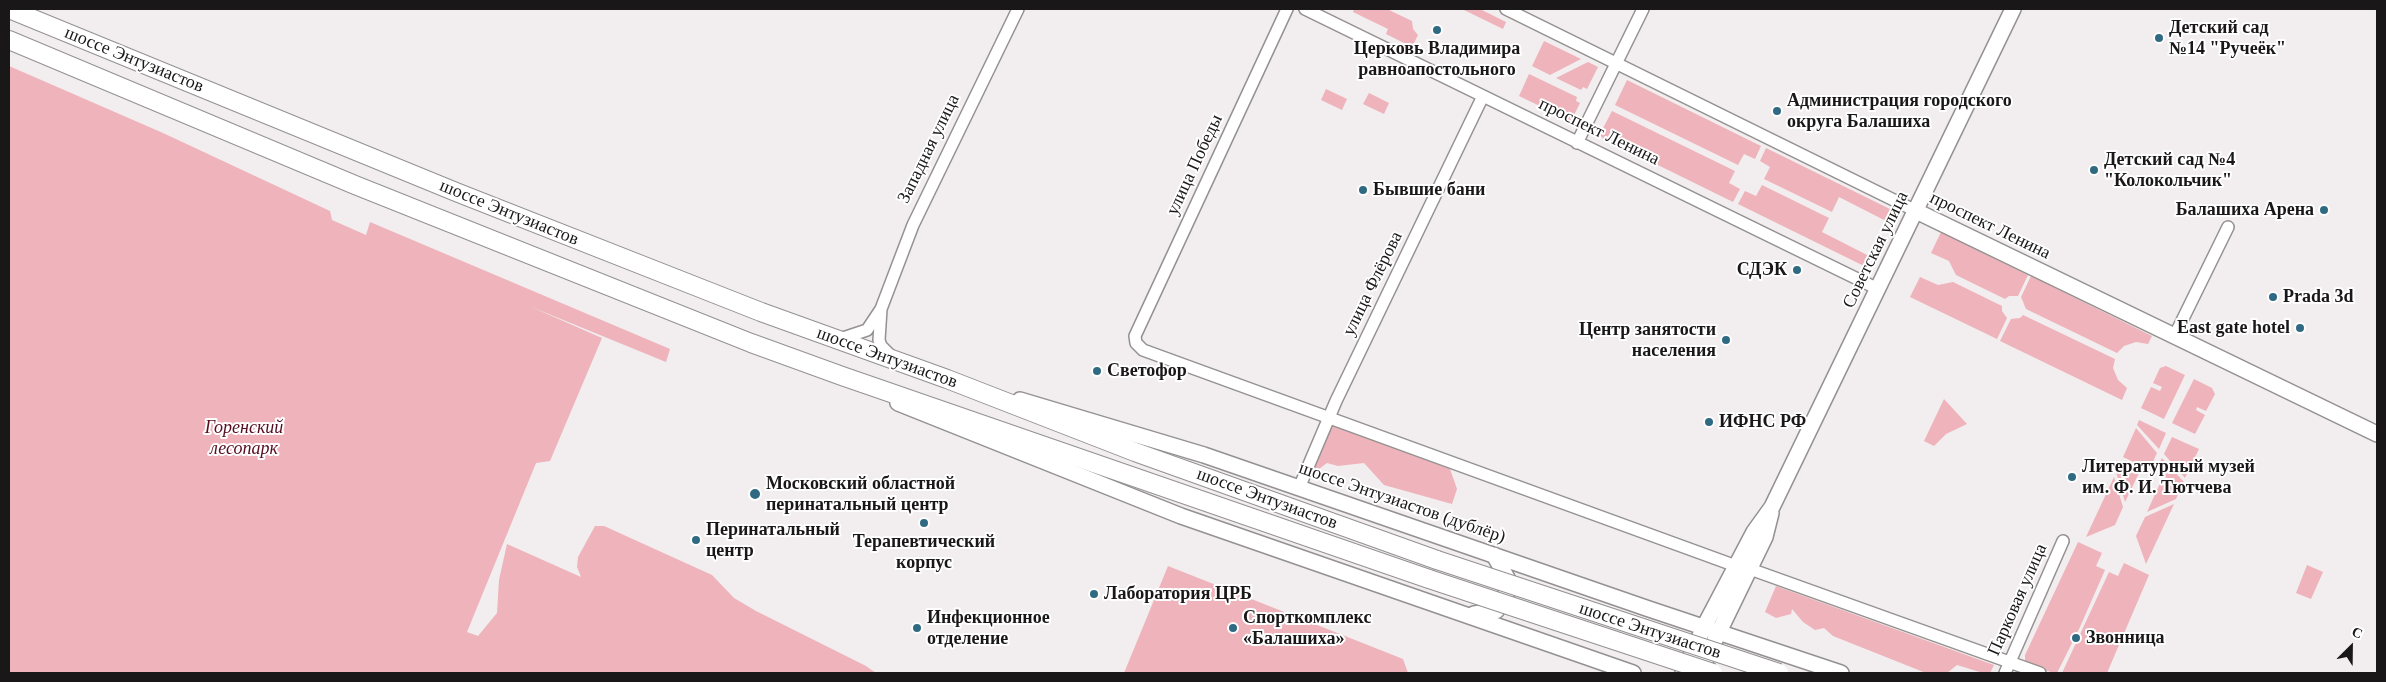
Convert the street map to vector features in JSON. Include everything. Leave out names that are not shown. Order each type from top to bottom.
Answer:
[{"type":"highway","name":"шоссе Энтузиастов","points":[[9,9],[456,192],[761,312],[947,379],[1135,452],[1436,560],[1778,673]]},
{"type":"highway","name":"шоссе Энтузиастов","points":[[9,40],[355,186],[646,302],[842,376],[1429,579],[1713,673]]},
{"type":"main road","name":"Советская улица","points":[[1683,673],[1704,627],[1765,537],[1772,507],[2013,9]]},
{"type":"main road","name":"проспект Ленина","points":[[1916,211],[2174,338],[2377,434]]},
{"type":"main road","points":[[842,376],[884,398],[1172,512],[1633,673]]},
{"type":"main road","name":"шоссе Энтузиастов (дублёр)","points":[[947,379],[1134,432],[1841,673]]},
{"type":"main road","points":[[1465,613],[1489,613],[1496,611],[1504,601],[1508,590],[1507,578],[1494,555]]},
{"type":"main road","name":"Советская улица","points":[[1699,673],[1720,633],[1743,568]]},
{"type":"street","name":"Западная улица","points":[[836,340],[867,330],[881,309],[917,216],[1018,9]]},
{"type":"street","name":"улица Победы","points":[[1288,9],[1135,336],[1136,343],[1143,350],[1329,417]]},
{"type":"street","name":"проспект Ленина","points":[[1305,9],[1878,289]]},
{"type":"street","name":"проспект Ленина","points":[[1506,9],[1617,62],[1916,211]]},
{"type":"street","points":[[1577,143],[1643,9]]},
{"type":"street","name":"улица Флёрова","points":[[1299,488],[1329,417],[1483,96]]},
{"type":"street","points":[[2174,338],[2228,228]]},
{"type":"street","name":"Западная улица","points":[[881,309],[879,340],[887,354],[897,361]]},
{"type":"street","points":[[1329,417],[1743,568],[2007,668],[2040,673]]},
{"type":"street","name":"Парковая улица","points":[[2007,668],[2063,542]]},
{"type":"green space","points":[[1354,9],[1387,9],[1412,21],[1413,29],[1418,35],[1412,47],[1386,34],[1388,29],[1353,12]]},
{"type":"green space","points":[[1462,9],[1480,9],[1506,22],[1503,29]]},
{"type":"green space","points":[[1544,41],[1581,59],[1550,75],[1532,66]]},
{"type":"green space","points":[[1588,62],[1598,67],[1587,89],[1583,87],[1581,90],[1556,78]]},
{"type":"green space","name":"Горенский лесопарк","points":[[9,66],[163,133],[330,211],[332,220],[366,235],[370,222],[670,349],[666,362],[529,306],[602,338],[550,461],[536,463],[467,632],[478,636],[497,613],[499,580],[507,544],[581,577],[577,567],[578,557],[595,526],[604,526],[712,575],[734,598],[866,666],[876,673],[9,673]]},
{"type":"green space","points":[[1529,74],[1577,97],[1576,101],[1580,103],[1571,121],[1519,96]]},
{"type":"green space","points":[[1627,80],[1761,146],[1755,159],[1744,154],[1738,165],[1615,105]]},
{"type":"green space","points":[[1326,89],[1347,99],[1342,110],[1321,100]]},
{"type":"green space","points":[[1369,93],[1389,103],[1384,114],[1363,104]]},
{"type":"green space","points":[[1612,111],[1735,171],[1729,183],[1740,189],[1733,202],[1599,136]]},
{"type":"green space","points":[[1766,148],[1892,210],[1886,221],[1839,197],[1832,212],[1764,179],[1770,167],[1760,161]]},
{"type":"green space","points":[[1762,185],[1829,218],[1822,232],[1869,256],[1864,266],[1738,204],[1745,191],[1756,196]]},
{"type":"green space","points":[[1941,232],[2028,275],[2018,296],[2009,296],[2005,299],[1956,275],[1949,261],[1931,253]]},
{"type":"green space","points":[[2031,276],[2152,336],[2148,344],[2136,342],[2124,346],[2117,353],[2026,309],[2021,297]]},
{"type":"green space","points":[[1920,277],[1938,285],[1953,282],[2002,306],[2002,311],[2007,318],[1997,339],[1910,297]]},
{"type":"green space","points":[[2023,315],[2115,359],[2113,368],[2118,380],[2127,388],[2122,400],[2000,341],[2011,319],[2020,318]]},
{"type":"green space","points":[[2166,366],[2185,375],[2164,419],[2141,408],[2151,387],[2160,391],[2162,387],[2153,383],[2160,368]]},
{"type":"green space","points":[[2194,379],[2212,388],[2215,394],[2206,411],[2197,407],[2196,410],[2205,415],[2195,434],[2172,423]]},
{"type":"green space","points":[[1944,399],[1967,424],[1946,434],[1934,446],[1924,441]]},
{"type":"green space","points":[[2139,420],[2166,433],[2159,449],[2137,425]]},
{"type":"green space","points":[[1331,424],[1450,469],[1457,489],[1452,504],[1384,485],[1364,463],[1338,466],[1327,463],[1315,472],[1313,468]]},
{"type":"green space","points":[[2136,428],[2157,453],[2151,466],[2144,462],[2142,466],[2123,457]]},
{"type":"green space","points":[[2172,437],[2199,449],[2185,478],[2164,454]]},
{"type":"green space","points":[[2162,458],[2184,482],[2182,486],[2163,476],[2165,472],[2157,468]]},
{"type":"green space","points":[[2120,462],[2140,471],[2125,502],[2116,472]]},
{"type":"green space","points":[[2114,477],[2123,507],[2115,525],[2086,537]]},
{"type":"green space","points":[[2161,481],[2180,490],[2176,499],[2147,512]]},
{"type":"green space","points":[[2174,504],[2146,564],[2136,536],[2145,517]]},
{"type":"green space","points":[[2078,542],[2102,553],[2096,566],[2105,570],[2080,627],[2057,673],[2054,673],[2029,665],[2025,661],[2025,655]]},
{"type":"green space","points":[[2124,563],[2149,575],[2107,673],[2062,673],[2109,572],[2118,576]]},
{"type":"green space","points":[[2307,565],[2323,572],[2311,599],[2296,593]]},
{"type":"green space","name":"Спорткомплекс «Балашиха»","points":[[1168,566],[1403,659],[1408,673],[1124,673]]},
{"type":"green space","points":[[1776,586],[1994,665],[1990,673],[1983,673],[1957,665],[1947,673],[1926,673],[1833,636],[1824,628],[1815,630],[1803,622],[1792,609],[1791,614],[1776,618],[1765,612]]},
{"type":"place","name":"Церковь Владимира равноапостольного","points":[[1437,30]]},
{"type":"place","name":"Детский сад №14 \"Ручеёк\"","points":[[2159,38]]},
{"type":"place","name":"Администрация городского округа Балашиха","points":[[1777,111]]},
{"type":"place","name":"Детский сад №4 \"Колокольчик\"","points":[[2094,170]]},
{"type":"place","name":"Бывшие бани","points":[[1363,190]]},
{"type":"place","name":"Балашиха Арена","points":[[2324,210]]},
{"type":"place","name":"СДЭК","points":[[1797,270]]},
{"type":"place","name":"Prada 3d","points":[[2273,297]]},
{"type":"place","name":"East gate hotel","points":[[2300,328]]},
{"type":"place","name":"Центр занятости населения","points":[[1726,340]]},
{"type":"place","name":"Светофор","points":[[1097,371]]},
{"type":"place","name":"ИФНС РФ","points":[[1709,422]]},
{"type":"place","name":"Литературный музей им. Ф. И. Тютчева","points":[[2072,477]]},
{"type":"place","name":"Московский областной перинатальный центр","points":[[755,494]]},
{"type":"place","name":"Терапевтический корпус","points":[[924,523]]},
{"type":"place","name":"Перинатальный центр","points":[[696,540]]},
{"type":"place","name":"Лаборатория ЦРБ","points":[[1094,594]]},
{"type":"place","name":"Инфекционное отделение","points":[[917,628]]},
{"type":"place","name":"Спорткомплекс «Балашиха»","points":[[1233,628]]},
{"type":"place","name":"Звонница","points":[[2076,638]]}]
